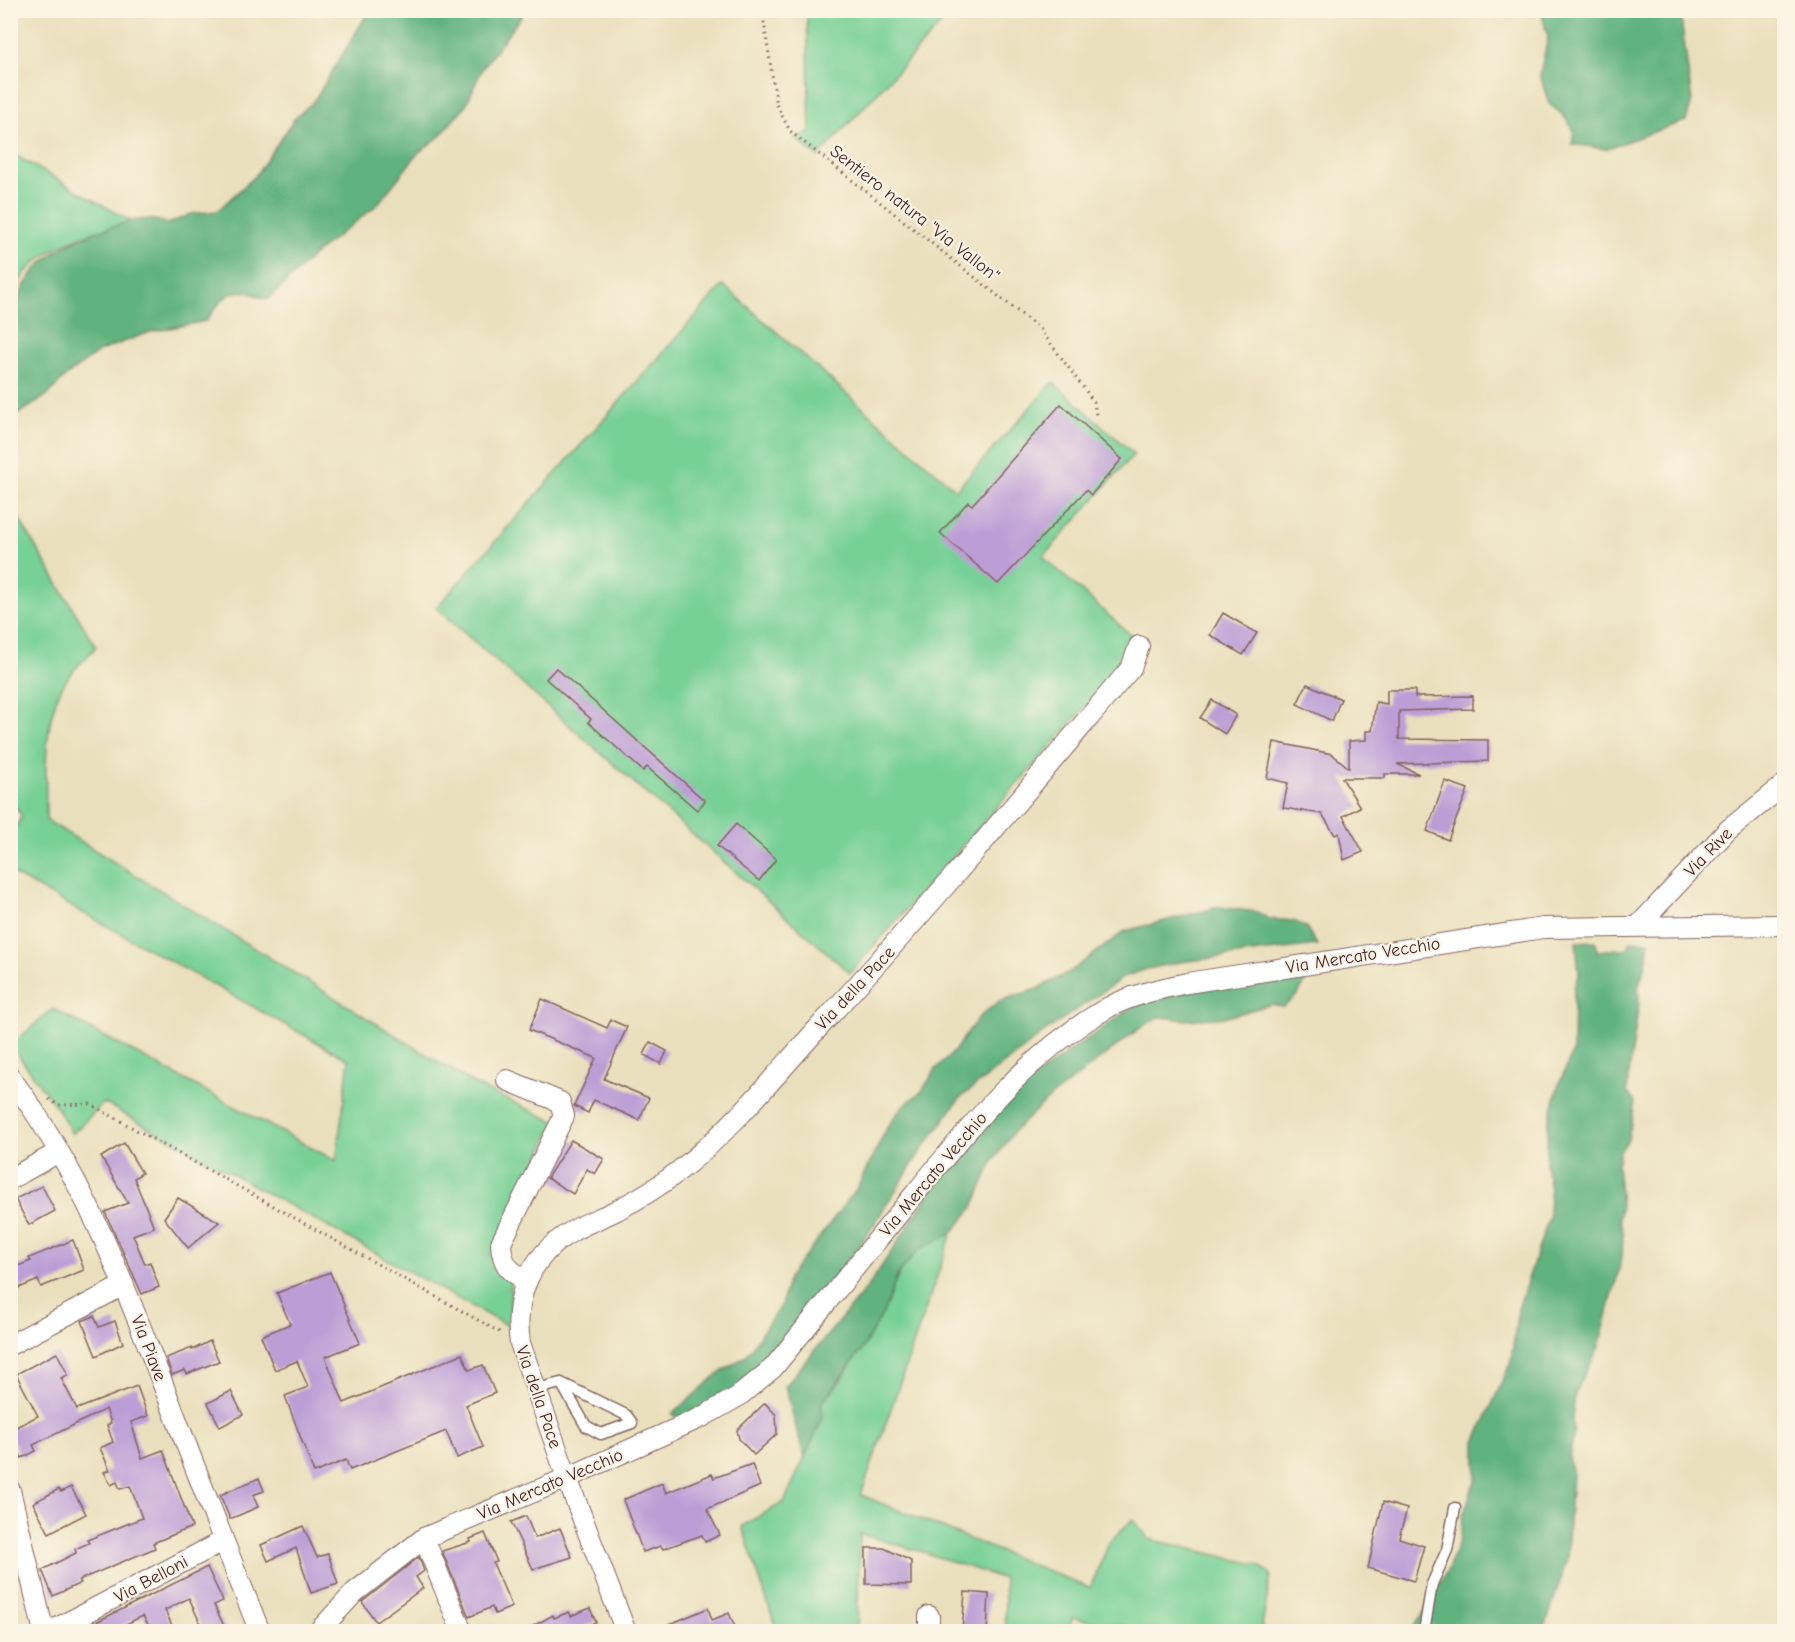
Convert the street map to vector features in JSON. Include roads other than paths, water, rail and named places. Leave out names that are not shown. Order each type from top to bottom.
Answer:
[{"type":"street","name":"Via della Pace","points":[[626,1632],[567,1478],[520,1343],[519,1308],[527,1281],[542,1253],[571,1232],[646,1194],[685,1166],[737,1116],[902,937],[1131,668],[1139,646]]},
{"type":"street","name":"Via Rive","points":[[1638,926],[1728,830],[1785,785]]},
{"type":"street","name":"Via Mercato Vecchio","points":[[318,1632],[355,1592],[424,1538],[567,1478],[702,1417],[739,1396],[773,1368],[961,1135],[1065,1036],[1109,1008],[1141,993],[1187,983],[1414,946],[1543,928],[1785,925]]},
{"type":"street","name":"Via Piave","points":[[14,1071],[85,1196],[124,1285],[260,1632]]},
{"type":"street","points":[[507,1080],[560,1102],[564,1116],[501,1244],[502,1259],[510,1272],[527,1281]]},
{"type":"street","points":[[10,1179],[59,1152]]},
{"type":"street","points":[[10,1345],[124,1285]]},
{"type":"street","name":"Via Belloni","points":[[10,1490],[42,1624],[48,1630],[57,1628],[223,1541]]},
{"type":"street","points":[[424,1538],[462,1632]]},
{"type":"lane","points":[[536,1389],[561,1383],[626,1415],[632,1423],[601,1434],[586,1426],[561,1383]]},
{"type":"lane","points":[[1424,1632],[1432,1584],[1447,1550],[1455,1508]]}]
